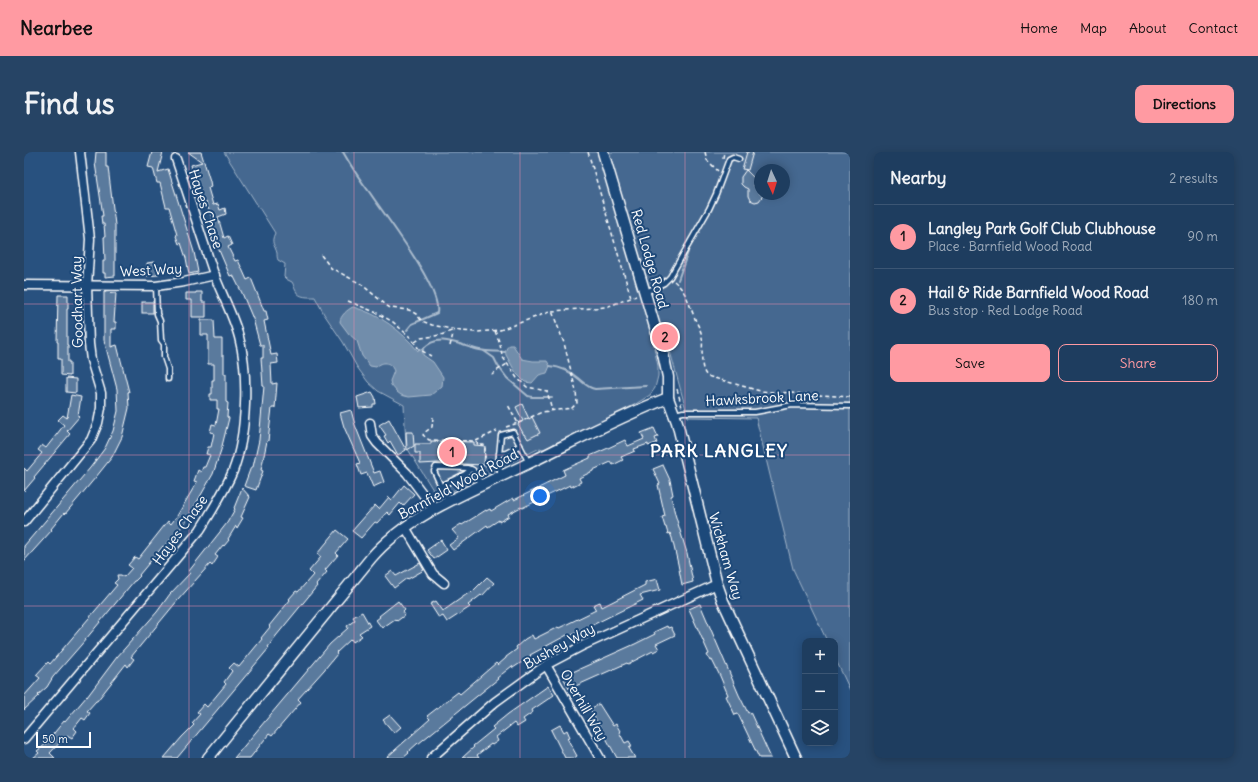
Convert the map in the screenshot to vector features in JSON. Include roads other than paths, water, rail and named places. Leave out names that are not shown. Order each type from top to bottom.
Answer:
[{"type":"street","name":"Goodhart Way","points":[[24,522],[91,440],[98,423],[101,408],[101,393],[91,360],[89,344],[87,286],[90,239],[80,152]]},
{"type":"street","name":"Red Lodge Road","points":[[603,152],[666,366],[668,377],[668,398]]},
{"type":"street","name":"Hayes Chase","points":[[24,739],[200,530],[214,508],[233,471],[244,424],[245,390],[239,338],[215,276],[176,159]]},
{"type":"street","name":"West Way","points":[[24,285],[156,286],[215,276]]},
{"type":"street","name":"Wickham Way","points":[[668,398],[675,414],[717,584],[723,601],[796,758]]},
{"type":"street","name":"Barnfield Wood Road","points":[[208,758],[387,541],[405,527],[434,509],[626,415],[668,398]]},
{"type":"street","points":[[370,423],[372,436],[376,443],[407,473],[434,509]]},
{"type":"street","points":[[405,527],[433,574],[444,583]]},
{"type":"street","name":"Bushey Way","points":[[431,758],[495,702],[546,665],[584,645],[717,584]]},
{"type":"street","name":"Overhill Way","points":[[546,665],[600,758]]},
{"type":"lane","points":[[645,292],[664,283],[670,277],[709,209],[729,159],[733,157],[739,159]]},
{"type":"lane","points":[[156,286],[157,314],[160,321],[161,340],[164,344],[164,356],[168,369],[168,378]]},
{"type":"lane","name":"Hawksbrook Lane","points":[[675,414],[684,412],[755,412],[792,405],[850,406]]},
{"type":"lane","points":[[502,476],[498,465],[500,437],[502,435],[513,432],[529,463]]},
{"type":"lane","points":[[499,454],[506,453],[520,445]]},
{"type":"lane","points":[[448,502],[434,471],[436,467],[472,470]]},
{"type":"lane","points":[[472,470],[482,485]]},
{"type":"lane","points":[[441,486],[472,470]]},
{"type":"waterway","points":[[343,152],[359,178],[411,252],[431,287],[436,302],[437,313],[412,324],[407,330]]},
{"type":"waterway","points":[[678,280],[688,252]]},
{"type":"waterway","points":[[423,349],[436,341],[443,341],[483,351],[505,352]]},
{"type":"waterway","points":[[484,351],[494,358],[507,378],[528,396],[552,397]]},
{"type":"waterway","points":[[550,366],[558,367],[569,372],[588,386],[595,389],[646,386]]},
{"type":"place","name":"Hail & Ride Barnfield Wood Road","points":[[665,337]]},
{"type":"place","name":"Langley Park Golf Club Clubhouse","points":[[452,452]]},
{"type":"district","name":"PARK LANGLEY","points":[[719,450]]}]
